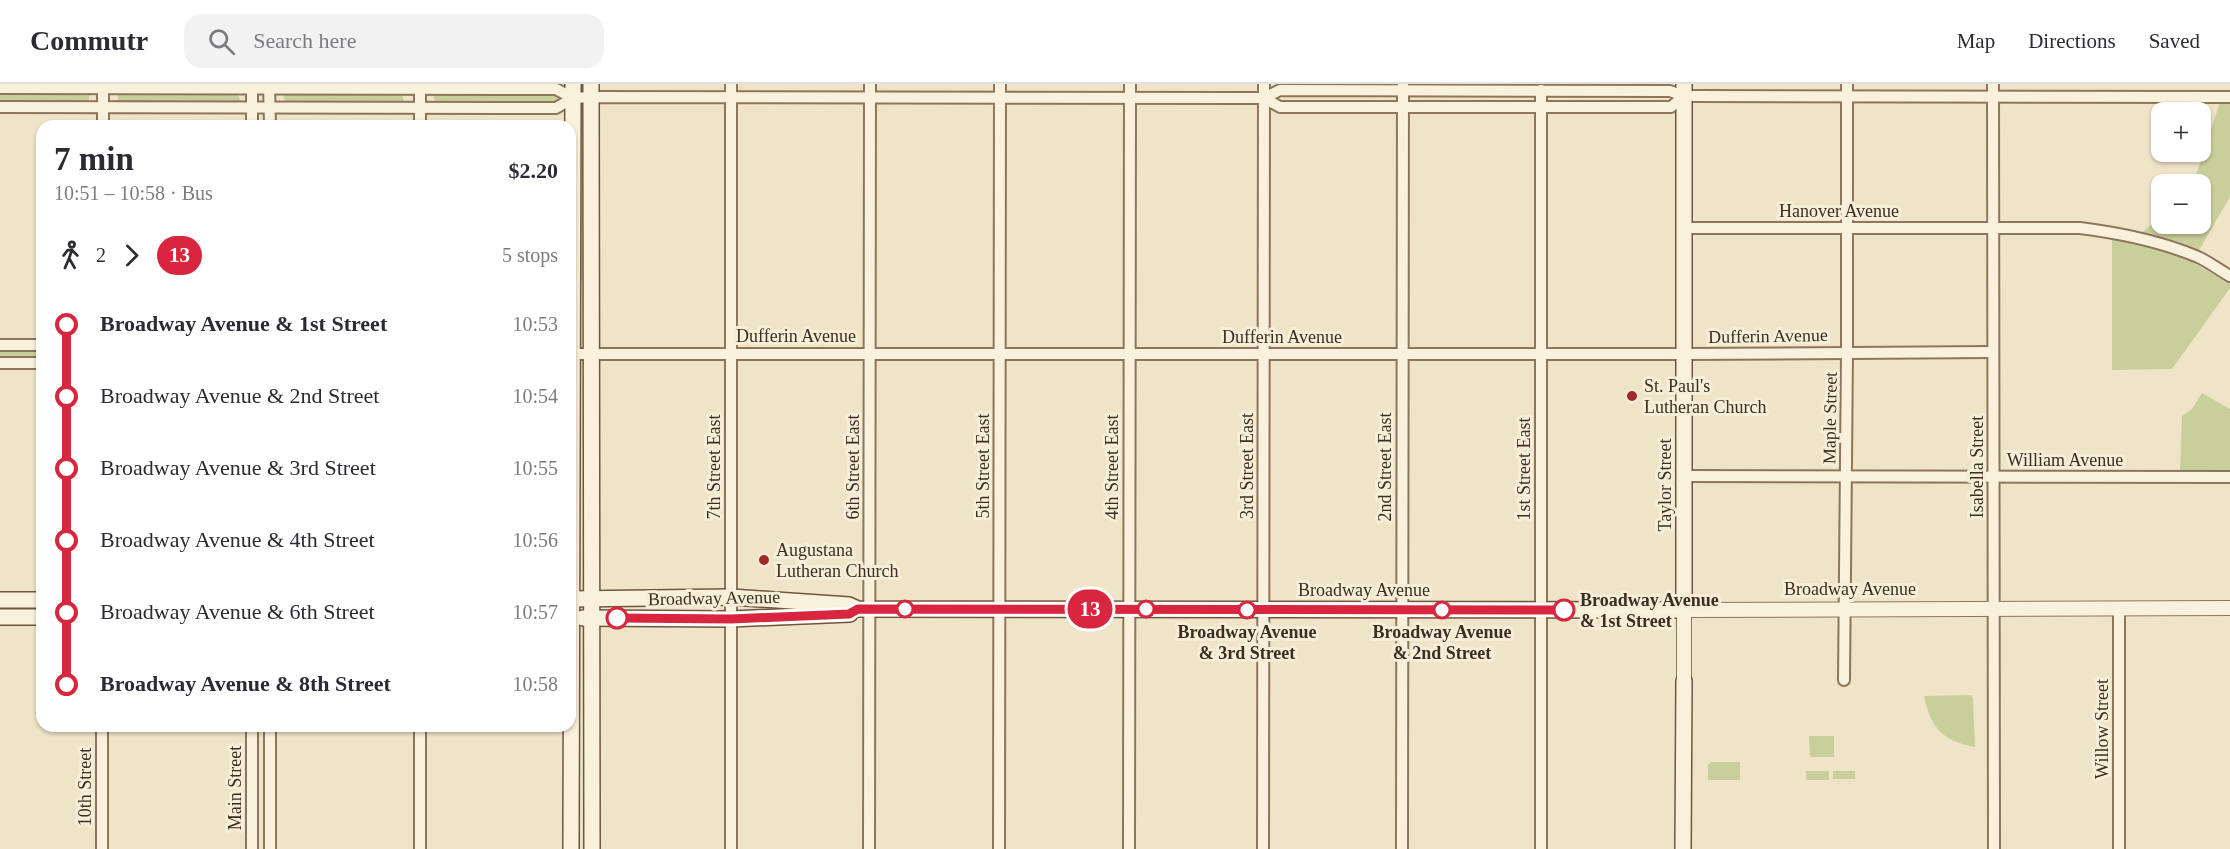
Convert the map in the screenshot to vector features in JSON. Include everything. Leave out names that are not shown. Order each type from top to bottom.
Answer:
[{"type":"main road","name":"Taylor Street","points":[[1684,90],[1684,610]]},
{"type":"main road","points":[[573,91],[573,120]]},
{"type":"main road","points":[[591,91],[592,849]]},
{"type":"main road","name":"Broadway Avenue","points":[[576,599],[731,597],[849,605],[864,609],[1684,610]]},
{"type":"main road","points":[[0,600],[36,600]]},
{"type":"main road","name":"Broadway Avenue","points":[[576,617],[731,619],[849,614],[864,609]]},
{"type":"main road","points":[[0,617],[36,617]]},
{"type":"main road","name":"Taylor Street","points":[[1683,849],[1684,681]]},
{"type":"main road","points":[[570,732],[571,849]]},
{"type":"street","name":"7th Street East","points":[[731,84],[731,849]]},
{"type":"street","name":"6th Street East","points":[[869,849],[864,609],[869,353],[870,84]]},
{"type":"street","name":"5th Street East","points":[[999,849],[1000,84]]},
{"type":"street","name":"4th Street East","points":[[1129,849],[1130,84]]},
{"type":"street","name":"3rd Street East","points":[[1263,849],[1264,84]]},
{"type":"street","name":"Maple Street","points":[[1844,680],[1847,84]]},
{"type":"street","name":"Isabella Street","points":[[1994,84],[1994,849]]},
{"type":"street","points":[[102,120],[103,86]]},
{"type":"street","points":[[252,86],[252,120]]},
{"type":"street","points":[[269,86],[270,120]]},
{"type":"street","points":[[0,87],[420,86],[556,89],[731,98],[1264,98],[1280,90],[1403,87],[1684,90],[1847,97],[2230,97]]},
{"type":"street","points":[[420,86],[420,120]]},
{"type":"street","name":"2nd Street East","points":[[1402,849],[1403,87]]},
{"type":"street","name":"1st Street East","points":[[1541,90],[1541,849]]},
{"type":"street","points":[[1264,98],[1280,107],[1671,107],[1684,90]]},
{"type":"street","points":[[0,107],[555,108],[573,91]]},
{"type":"street","name":"Hanover Avenue","points":[[1684,228],[2080,228],[2126,234],[2198,257],[2230,276]]},
{"type":"street","points":[[0,345],[36,345]]},
{"type":"street","name":"Dufferin Avenue","points":[[576,354],[1993,352]]},
{"type":"street","points":[[0,363],[36,363]]},
{"type":"street","name":"William Avenue","points":[[1684,476],[2230,477]]},
{"type":"street","name":"Broadway Avenue","points":[[1684,610],[2230,608]]},
{"type":"street","name":"Willow Street","points":[[2119,609],[2119,849]]},
{"type":"street","name":"Taylor Street","points":[[1684,610],[1684,681]]},
{"type":"street","name":"10th Street","points":[[102,732],[102,849]]},
{"type":"street","name":"Main Street","points":[[252,732],[252,849]]},
{"type":"street","name":"Main Street","points":[[270,732],[270,849]]},
{"type":"street","points":[[420,732],[420,849]]},
{"type":"green space","points":[[0,91],[89,93],[89,102],[0,103]]},
{"type":"green space","points":[[118,93],[238,93],[240,101],[118,102]]},
{"type":"green space","points":[[402,93],[404,102],[285,103],[283,94]]},
{"type":"green space","points":[[433,93],[558,93],[559,102],[435,103]]},
{"type":"green space","points":[[2221,99],[2230,99],[2230,197],[2211,230],[2211,174],[2196,174],[2200,162],[2211,162],[2211,129]]},
{"type":"green space","points":[[580,150],[584,182],[584,281],[581,281],[579,260]]},
{"type":"green space","points":[[2151,225],[2151,234],[2208,234],[2192,262],[2230,284],[2230,288],[2172,369],[2112,370],[2112,233],[2141,233]]},
{"type":"green space","points":[[0,348],[36,348],[36,358],[0,358]]},
{"type":"green space","points":[[2202,393],[2230,409],[2230,472],[2180,472],[2182,416],[2192,409]]},
{"type":"green space","points":[[1971,695],[1975,747],[1954,741],[1940,731],[1930,717],[1924,696]]},
{"type":"green space","points":[[1809,736],[1834,736],[1834,757],[1810,757]]},
{"type":"green space","points":[[1711,762],[1740,762],[1740,780],[1708,780],[1708,765]]},
{"type":"green space","points":[[1806,771],[1829,771],[1829,780],[1806,780]]},
{"type":"green space","points":[[1833,771],[1855,771],[1855,779],[1833,779]]},
{"type":"bus line","name":"13","points":[[617,618],[731,619],[849,614],[858,609],[1564,610]]},
{"type":"place","name":"St. Paul's Lutheran Church","points":[[1632,396]]},
{"type":"place","name":"Augustana Lutheran Church","points":[[764,560]]},
{"type":"place","name":"Broadway Avenue & 3rd Street","points":[[1247,610]]},
{"type":"place","name":"Broadway Avenue & 2nd Street","points":[[1442,610]]},
{"type":"place","name":"Broadway Avenue & 1st Street","points":[[1564,610]]}]
